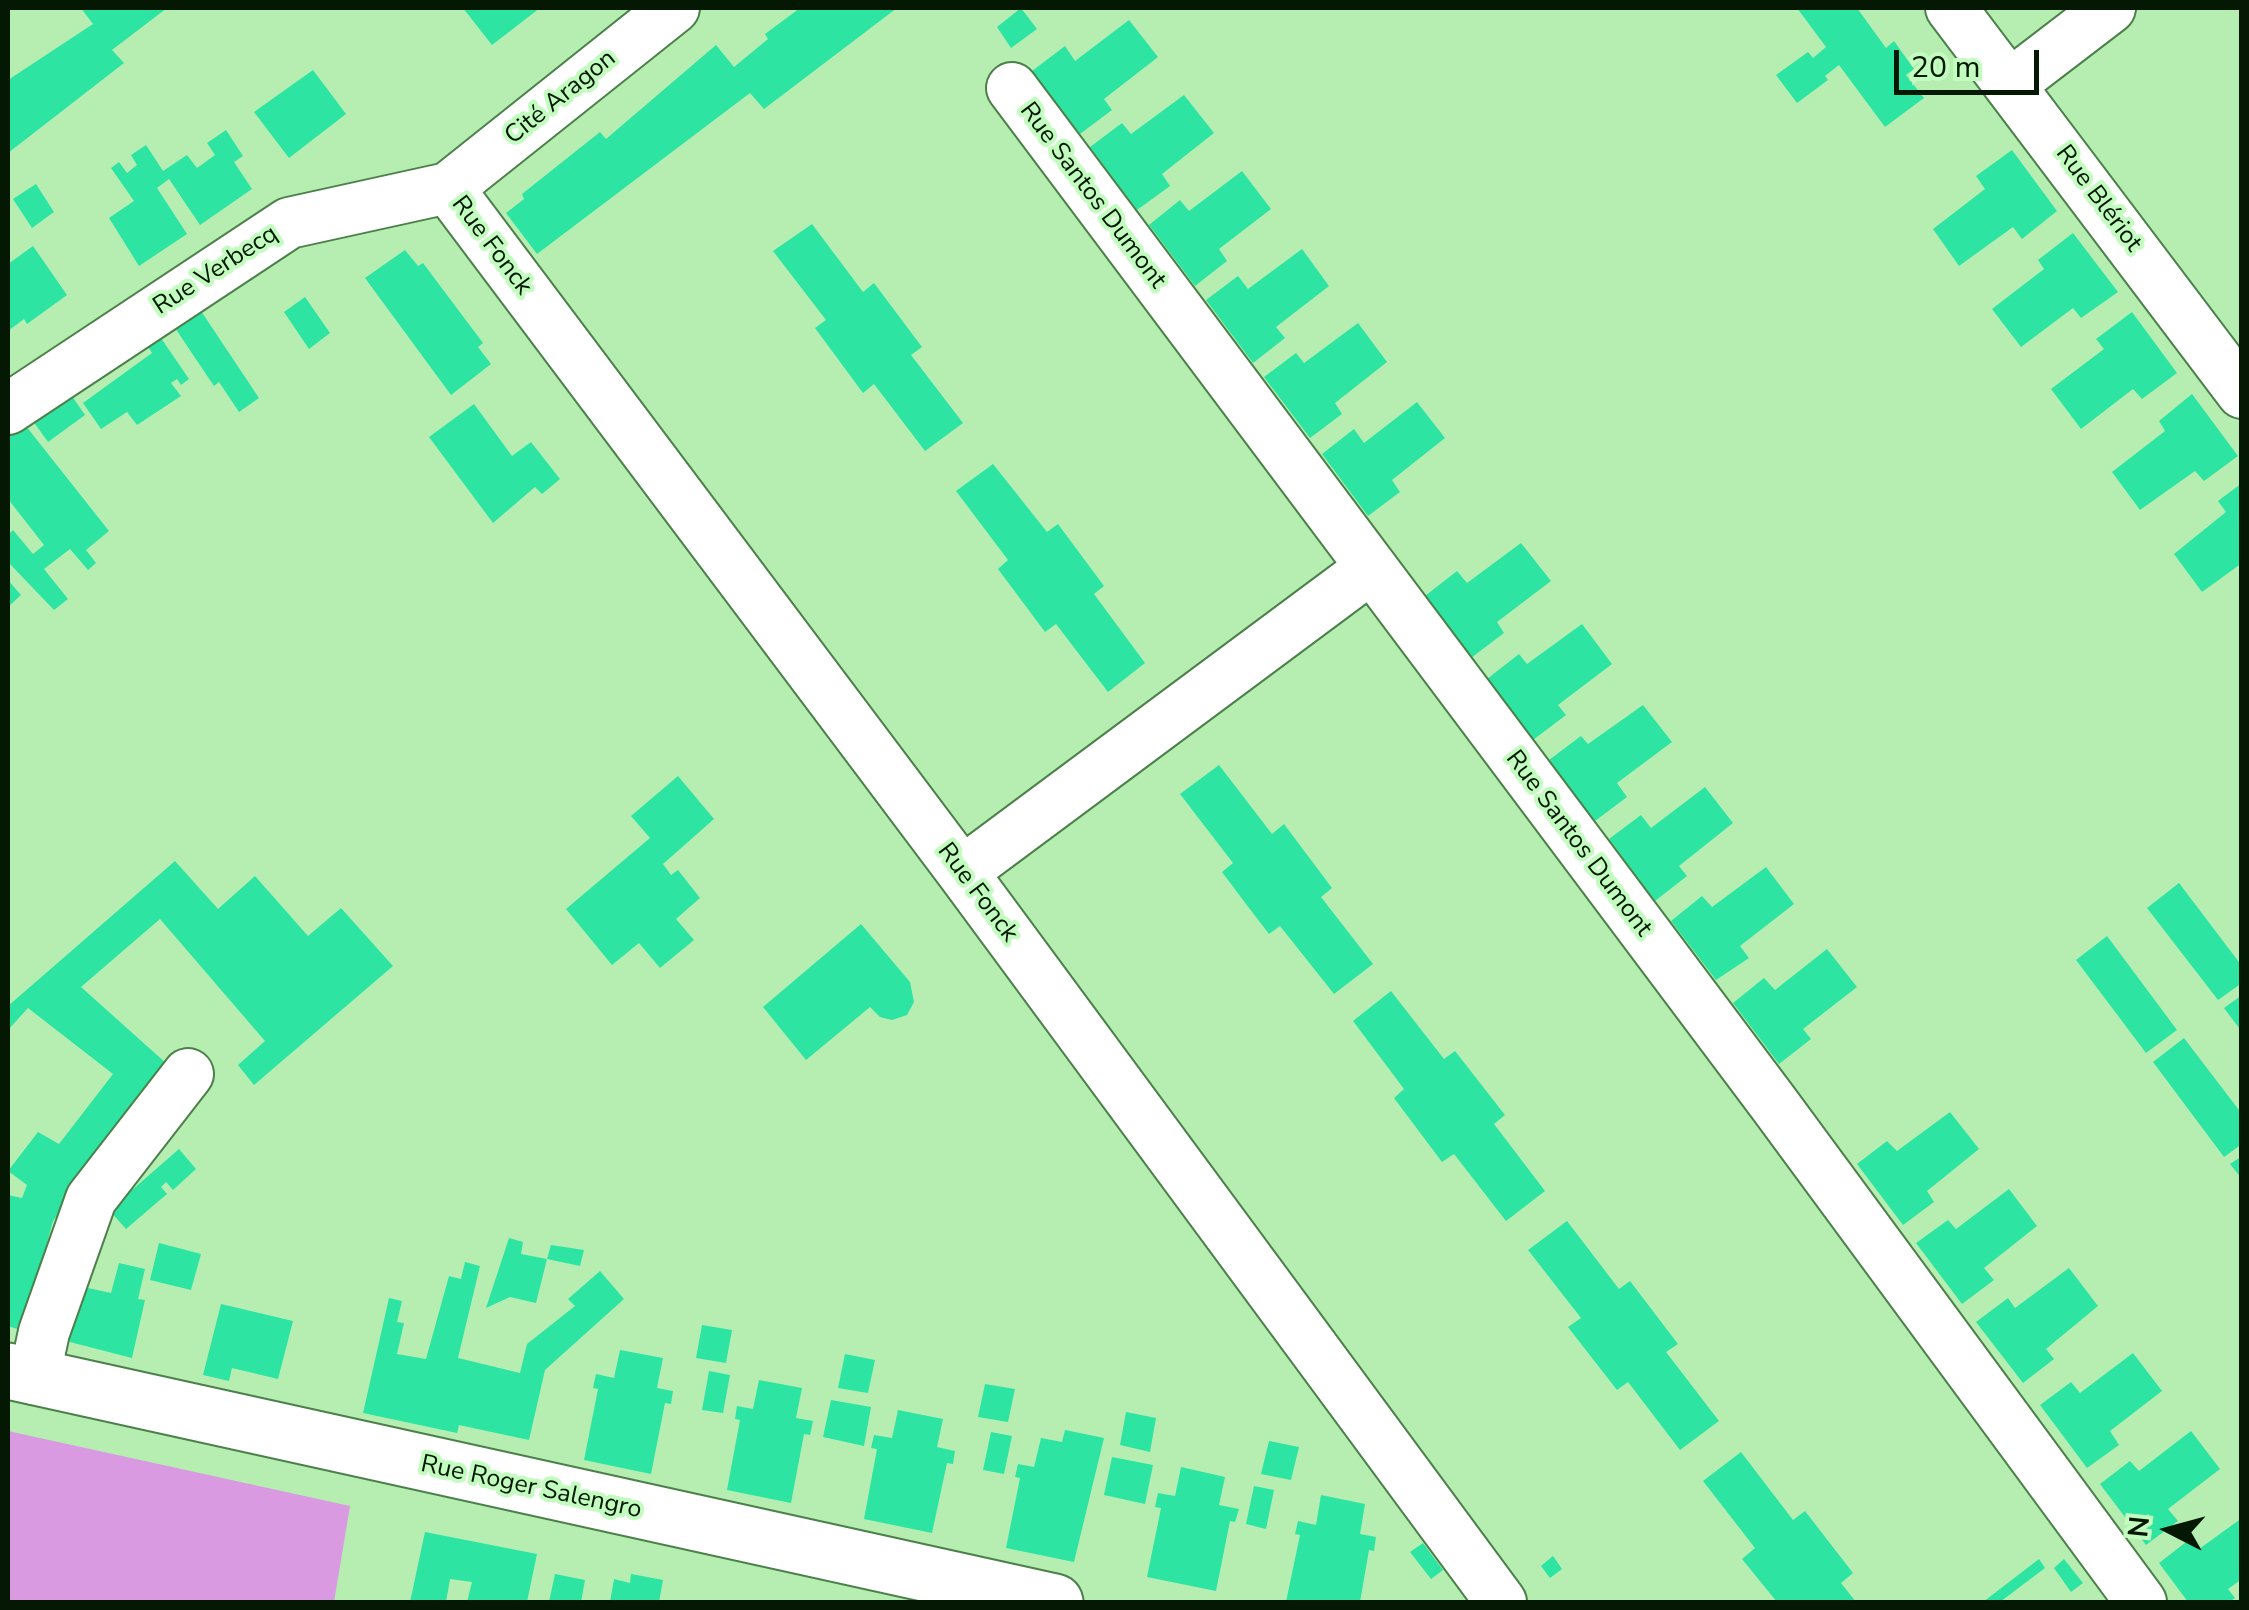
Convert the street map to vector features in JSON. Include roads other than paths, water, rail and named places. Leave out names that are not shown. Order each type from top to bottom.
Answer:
[{"type":"main road","name":"Rue Roger Salengro","points":[[21,1375],[1055,1602]]},
{"type":"street","name":"Cité Aragon","points":[[448,188],[674,8]]},
{"type":"street","name":"Rue Blériot","points":[[1951,8],[2242,392]]},
{"type":"street","points":[[2012,84],[2110,8]]},
{"type":"street","name":"Rue Santos Dumont","points":[[1012,88],[2141,1602]]},
{"type":"street","name":"Rue Verbecq","points":[[8,409],[289,223],[448,188]]},
{"type":"street","name":"Rue Fonck","points":[[448,188],[962,872],[1502,1602]]},
{"type":"street","points":[[962,872],[1371,568]]},
{"type":"street","points":[[21,1375],[44,1332],[91,1198],[188,1074]]}]
